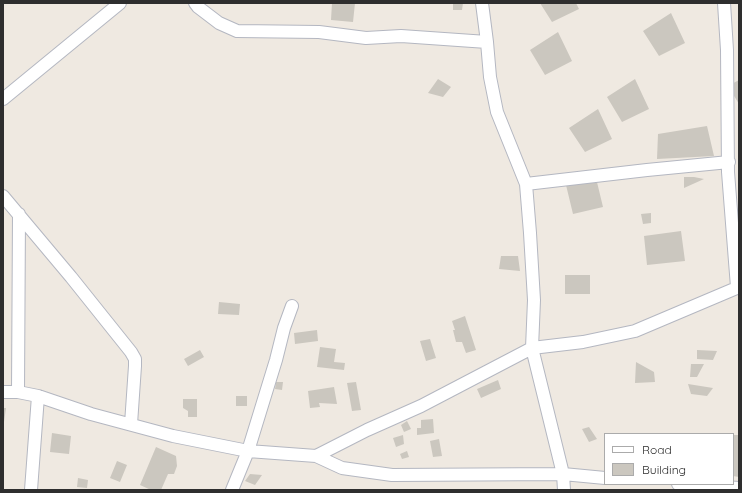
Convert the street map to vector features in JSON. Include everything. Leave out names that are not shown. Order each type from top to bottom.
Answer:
[{"type":"street","points":[[3,99],[120,3]]},
{"type":"street","points":[[195,3],[219,23],[238,31],[319,32],[366,38],[401,36],[487,42]]},
{"type":"street","points":[[482,3],[490,77],[497,112],[526,184],[534,300],[532,348],[564,474],[564,490]]},
{"type":"street","points":[[316,456],[367,430],[421,406],[532,348],[583,342],[636,331],[738,287],[728,162],[727,50],[724,3]]},
{"type":"street","points":[[526,184],[728,162]]},
{"type":"street","points":[[3,196],[131,352],[135,366],[131,424]]},
{"type":"street","points":[[18,392],[19,214]]},
{"type":"street","points":[[232,490],[248,451],[276,360],[284,328],[292,306]]},
{"type":"street","points":[[3,392],[18,392],[38,396],[91,414],[173,436],[248,451],[316,456],[342,468],[392,475],[564,474],[604,478]]},
{"type":"street","points":[[31,490],[38,396]]},
{"type":"street","points":[[693,485],[739,488]]},
{"type":"building","points":[[332,3],[355,3],[353,22],[331,20]]},
{"type":"building","points":[[453,3],[463,3],[462,10],[453,10]]},
{"type":"building","points":[[540,3],[576,3],[579,9],[552,22]]},
{"type":"building","points":[[671,13],[685,43],[659,56],[643,31]]},
{"type":"building","points":[[558,32],[572,61],[545,75],[530,50]]},
{"type":"building","points":[[438,79],[451,87],[443,97],[428,93]]},
{"type":"building","points":[[635,79],[649,109],[622,122],[607,97]]},
{"type":"building","points":[[739,80],[739,104],[728,86]]},
{"type":"building","points":[[598,109],[612,139],[585,152],[569,128]]},
{"type":"building","points":[[707,126],[714,156],[657,159],[658,134]]},
{"type":"building","points":[[684,177],[694,177],[704,179],[684,188]]},
{"type":"building","points":[[596,178],[603,207],[573,214],[566,185]]},
{"type":"building","points":[[651,213],[651,223],[643,224],[641,214]]},
{"type":"building","points":[[681,231],[685,261],[647,265],[644,236]]},
{"type":"building","points":[[501,256],[518,256],[520,271],[499,269]]},
{"type":"building","points":[[565,275],[590,275],[590,294],[565,294]]},
{"type":"building","points":[[219,302],[240,304],[239,315],[218,314]]},
{"type":"building","points":[[465,316],[476,350],[466,353],[462,342],[456,342],[453,330],[455,330],[452,321]]},
{"type":"building","points":[[317,330],[318,341],[295,344],[294,333]]},
{"type":"building","points":[[430,339],[436,358],[426,361],[420,341]]},
{"type":"building","points":[[320,347],[336,349],[334,362],[345,363],[344,370],[317,367]]},
{"type":"building","points":[[200,350],[204,357],[188,366],[184,359]]},
{"type":"building","points":[[697,350],[717,351],[713,360],[697,359]]},
{"type":"building","points":[[636,362],[654,372],[655,382],[635,383]]},
{"type":"building","points":[[691,364],[704,364],[697,377],[690,377]]},
{"type":"building","points":[[498,380],[501,389],[481,398],[477,389]]},
{"type":"building","points":[[276,382],[283,382],[282,390],[275,389]]},
{"type":"building","points":[[356,382],[361,410],[352,411],[347,383]]},
{"type":"building","points":[[688,384],[713,388],[707,396],[691,394]]},
{"type":"building","points":[[334,387],[337,404],[319,403],[320,407],[310,408],[308,391]]},
{"type":"building","points":[[236,396],[247,396],[247,406],[236,406]]},
{"type":"building","points":[[183,399],[197,399],[197,417],[188,417],[188,411],[183,408]]},
{"type":"building","points":[[3,408],[6,408],[4,422],[3,422]]},
{"type":"building","points":[[433,419],[434,433],[417,435],[417,428],[421,428],[421,420]]},
{"type":"building","points":[[407,421],[411,429],[404,432],[401,425]]},
{"type":"building","points":[[589,427],[597,439],[589,442],[582,429]]},
{"type":"building","points":[[52,433],[71,436],[69,454],[50,452]]},
{"type":"building","points":[[403,435],[404,444],[396,447],[393,438]]},
{"type":"building","points":[[734,435],[739,435],[739,477],[734,476]]},
{"type":"building","points":[[439,439],[442,456],[433,457],[430,441]]},
{"type":"building","points":[[156,447],[176,456],[177,466],[174,474],[168,474],[161,490],[151,490],[140,485]]},
{"type":"building","points":[[407,451],[409,457],[402,459],[400,454]]},
{"type":"building","points":[[117,461],[127,465],[120,482],[110,478]]},
{"type":"building","points":[[250,474],[262,475],[255,485],[245,481]]},
{"type":"building","points":[[78,478],[88,480],[87,488],[77,487]]}]
